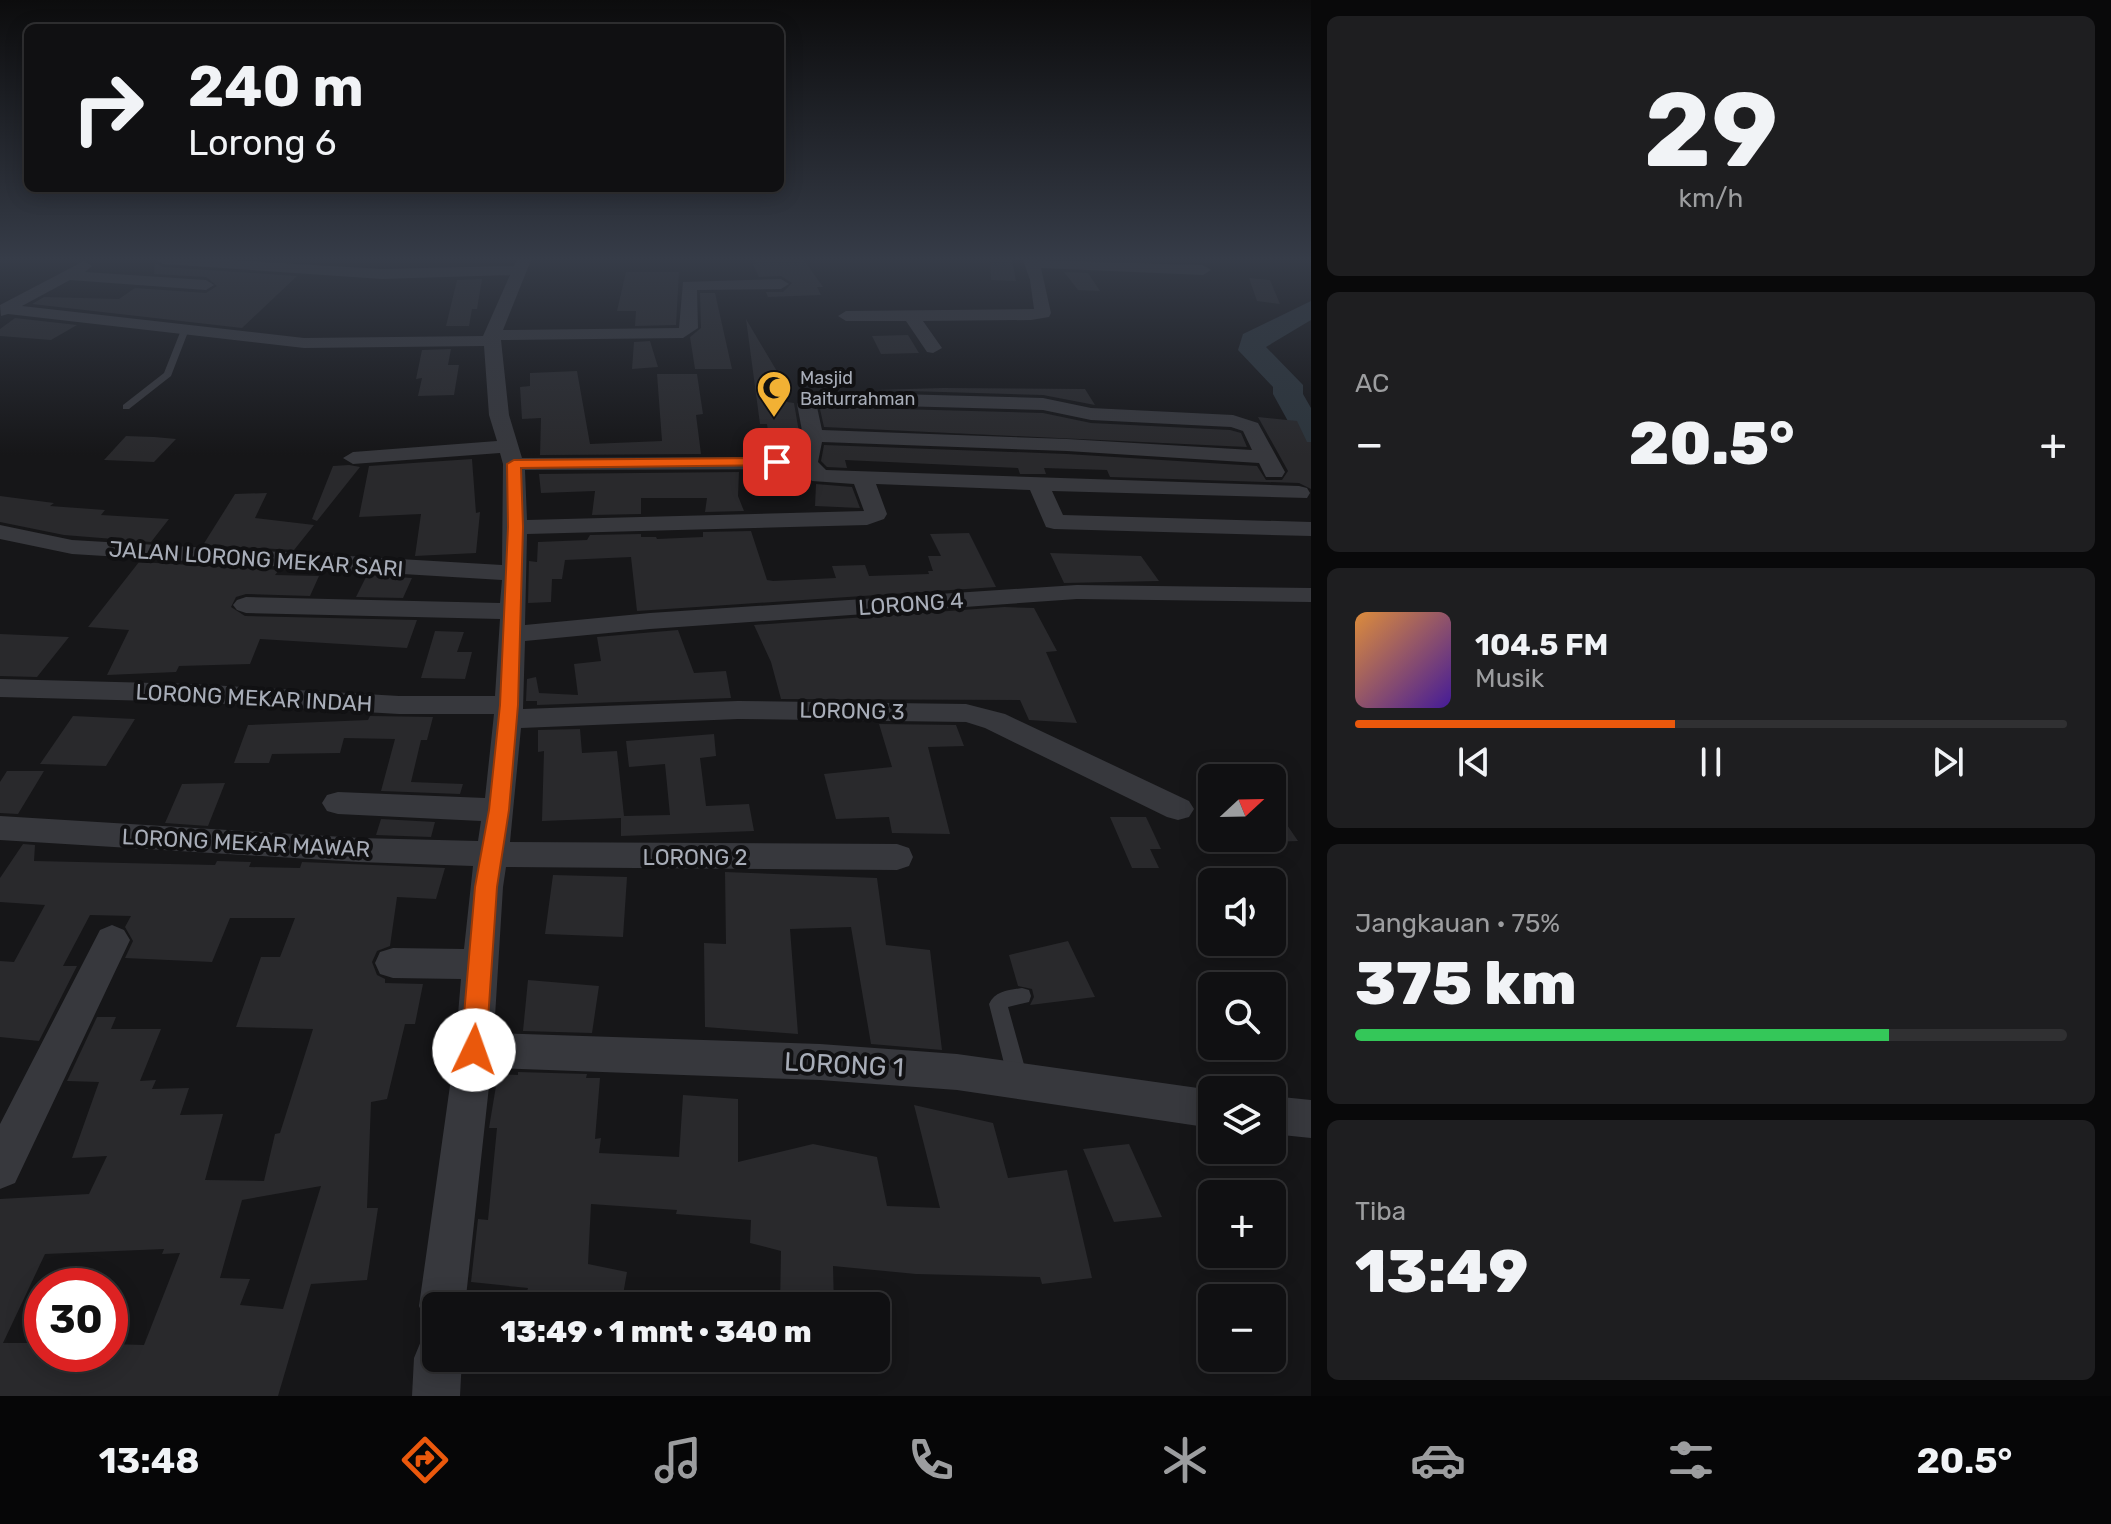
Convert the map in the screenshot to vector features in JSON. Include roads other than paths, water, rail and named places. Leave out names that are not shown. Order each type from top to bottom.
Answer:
[{"type":"street","points":[[125,325],[304,343],[683,333],[690,325]]},
{"type":"street","points":[[444,1292],[474,1050],[479,964],[508,712],[516,527],[511,455],[499,415],[492,338],[497,325]]},
{"type":"street","points":[[918,325],[933,348]]},
{"type":"street","points":[[807,463],[813,436],[807,404],[809,400],[821,398],[1043,404],[1091,414],[1233,421],[1251,427],[1271,464],[1097,446],[813,436]]},
{"type":"street","points":[[1091,414],[1109,488]]},
{"type":"street","points":[[353,458],[511,455],[807,463],[820,476],[864,480],[1299,493]]},
{"type":"street","points":[[516,527],[867,518],[876,514],[864,480]]},
{"type":"street","points":[[1039,485],[1054,522],[1311,529]]},
{"type":"street","name":"JALAN LORONG MEKAR SARI","points":[[0,532],[72,547],[146,553],[514,573]]},
{"type":"street","name":"LORONG 4","points":[[246,605],[368,610],[512,623],[650,621],[1077,592],[1311,595]]},
{"type":"street","name":"LORONG MEKAR INDAH","points":[[0,688],[193,693],[508,712]]},
{"type":"street","name":"LORONG 3","points":[[508,712],[738,710],[966,713],[995,721],[1178,809]]},
{"type":"street","points":[[338,803],[499,810]]},
{"type":"street","name":"LORONG MEKAR MAWAR","points":[[0,828],[344,849],[492,854]]},
{"type":"street","name":"LORONG 2","points":[[492,854],[897,857]]},
{"type":"street","points":[[0,1168],[112,940]]},
{"type":"street","points":[[393,963],[479,964]]},
{"type":"street","name":"LORONG 1","points":[[474,1050],[820,1062],[957,1072],[1198,1107]]},
{"type":"street","points":[[1286,1116],[1311,1119]]},
{"type":"street","points":[[436,1396],[437,1372]]},
{"type":"lane","points":[[126,407],[168,374],[184,332]]},
{"type":"lane","points":[[1019,1083],[998,1004],[1007,998],[1022,996]]},
{"type":"waterway","points":[[1285,325],[1253,340],[1252,350],[1267,361],[1269,369],[1288,385],[1288,394],[1311,436]]},
{"type":"place","name":"Masjid Baiturrahman","points":[[774,419]]}]
